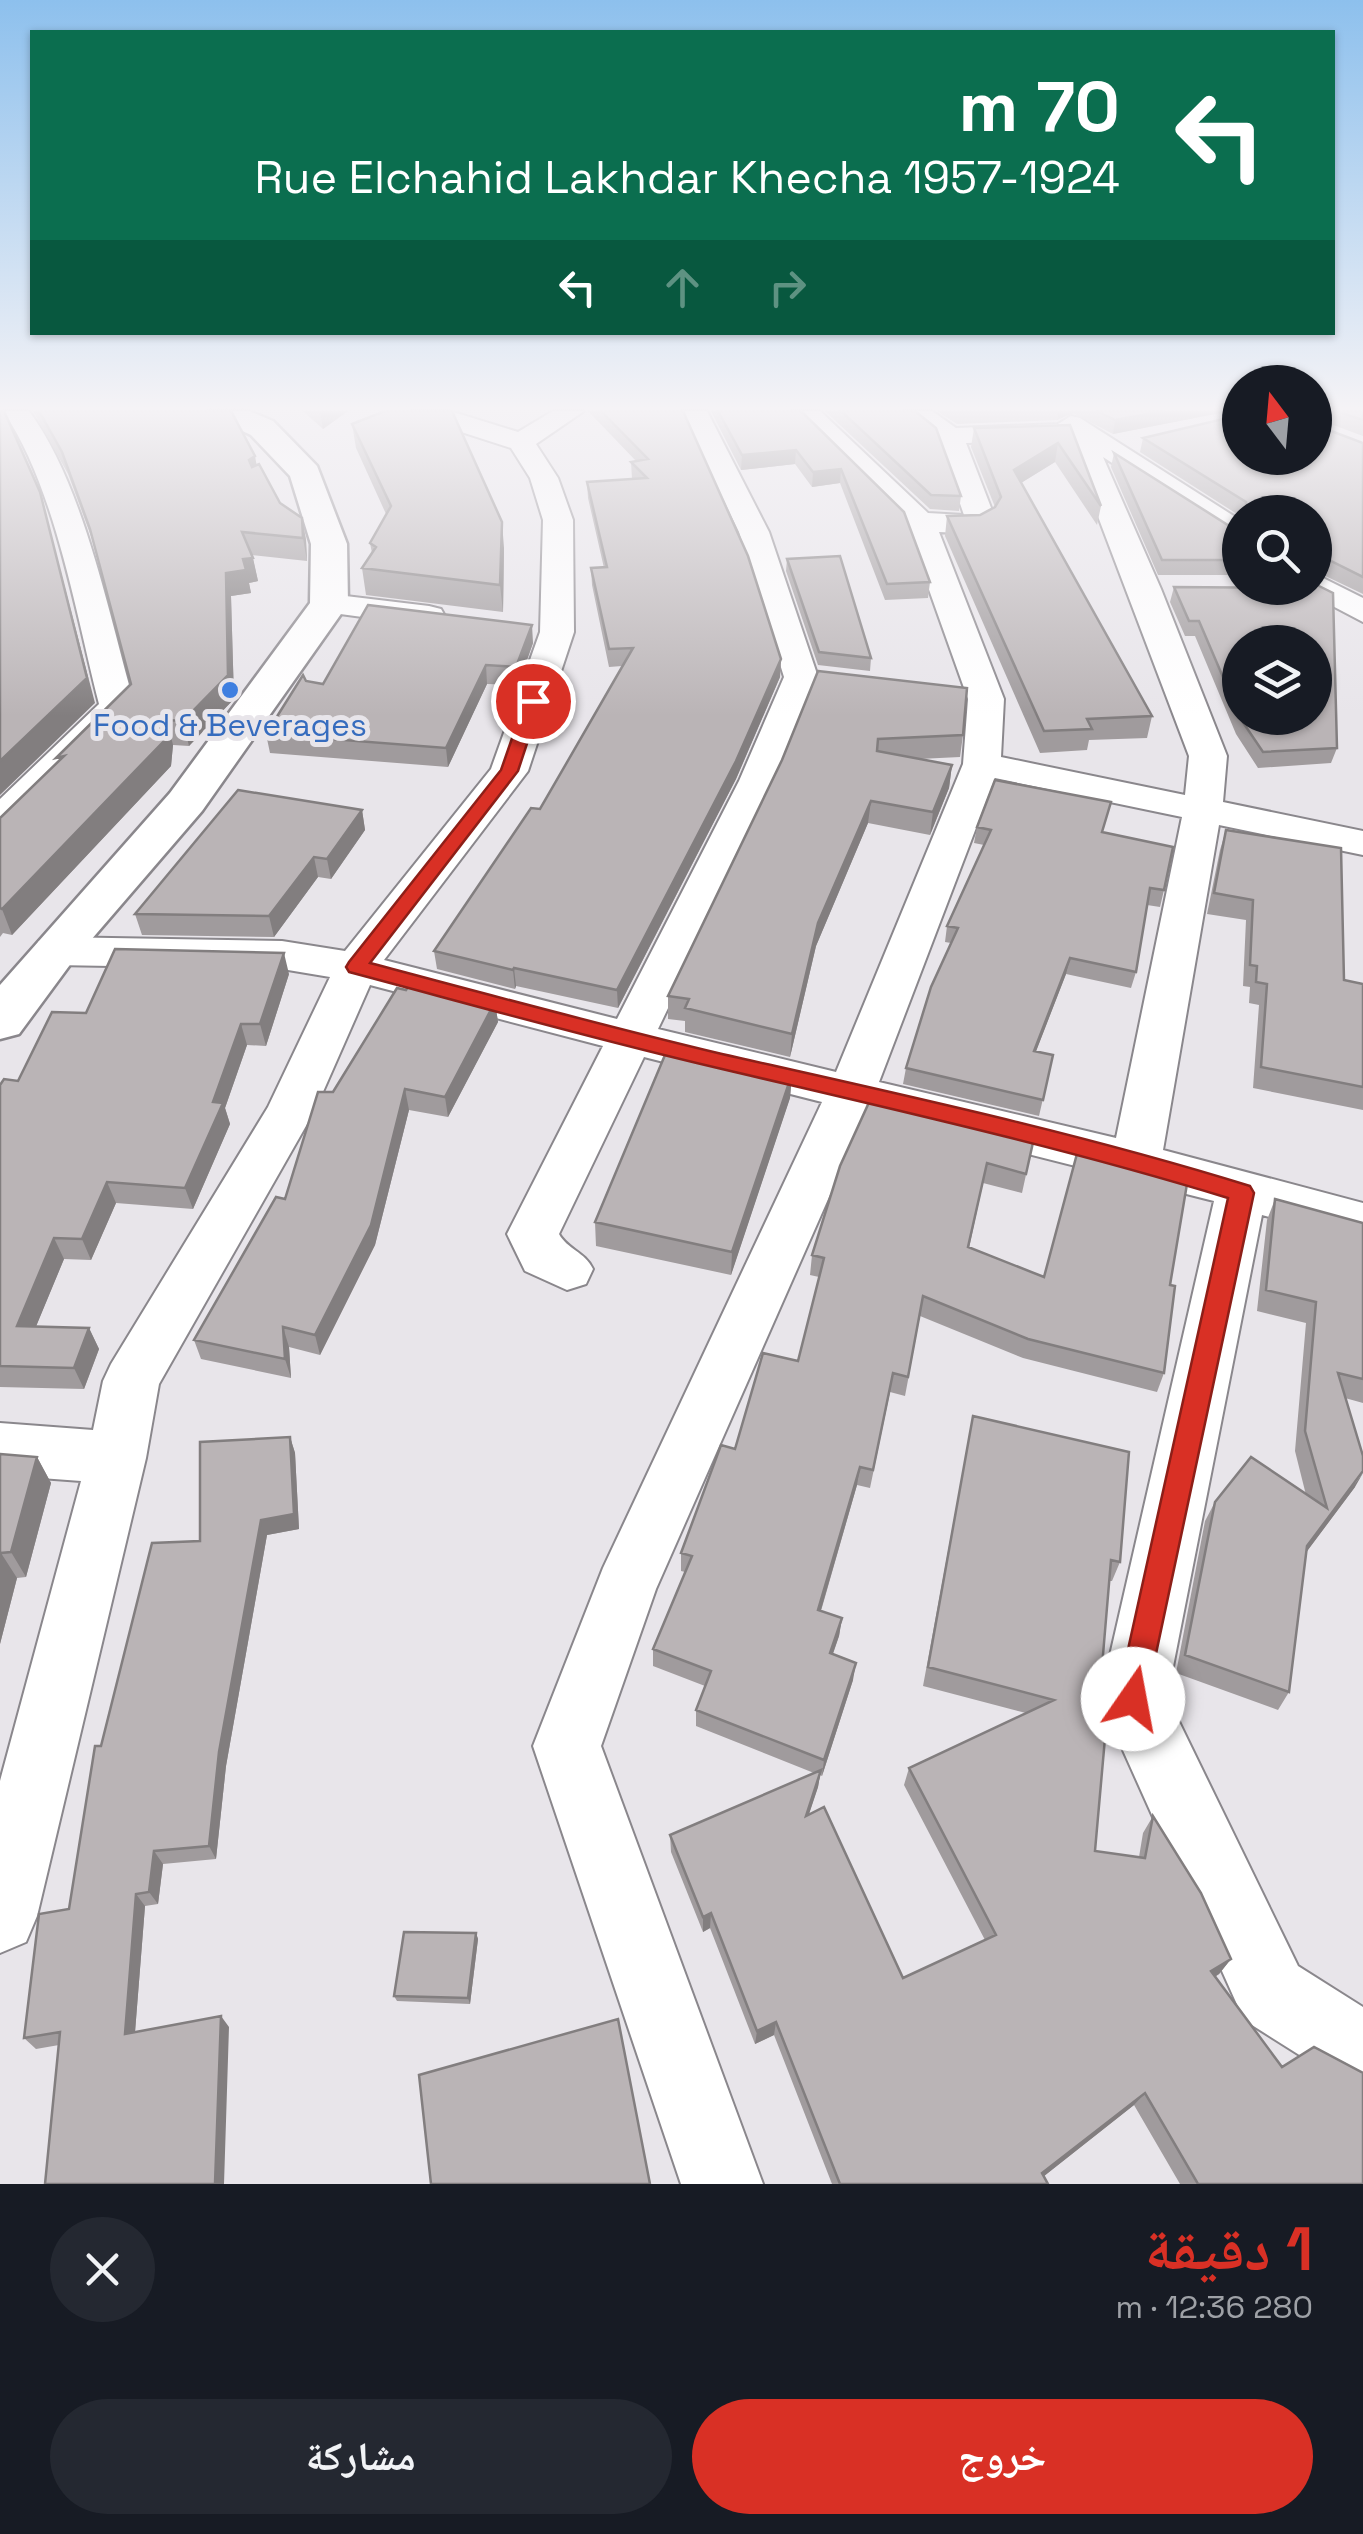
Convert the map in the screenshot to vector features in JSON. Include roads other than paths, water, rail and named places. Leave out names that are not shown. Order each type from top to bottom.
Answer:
[{"type":"main road","points":[[0,1021],[54,951],[186,802],[329,604],[329,544],[318,513]]},
{"type":"street","points":[[0,820],[118,706],[61,513]]},
{"type":"street","points":[[0,1916],[116,1458],[131,1381],[291,1110],[356,967],[509,771],[558,520],[556,513]]},
{"type":"street","points":[[567,1269],[544,1256],[532,1234],[758,781],[819,679],[745,513]]},
{"type":"street","points":[[722,2184],[567,1746],[625,1589],[852,1090],[982,764],[968,696],[920,522],[911,513]]},
{"type":"street","points":[[920,522],[972,524],[980,518],[978,513]]},
{"type":"street","points":[[1109,513],[1145,588],[1208,756],[1203,807],[1136,1160]]},
{"type":"street","points":[[1145,588],[1181,588]]},
{"type":"street","points":[[1332,594],[1363,612]]},
{"type":"street","points":[[329,604],[462,620]]},
{"type":"street","points":[[982,764],[1363,842]]},
{"type":"street","points":[[54,951],[282,955],[356,967],[1136,1160],[1363,1224]]},
{"type":"street","points":[[1242,1193],[1133,1699],[1271,1993],[1363,2052]]},
{"type":"street","points":[[0,1448],[116,1458]]},
{"type":"place","name":"Food & Beverages","points":[[230,690]]}]
